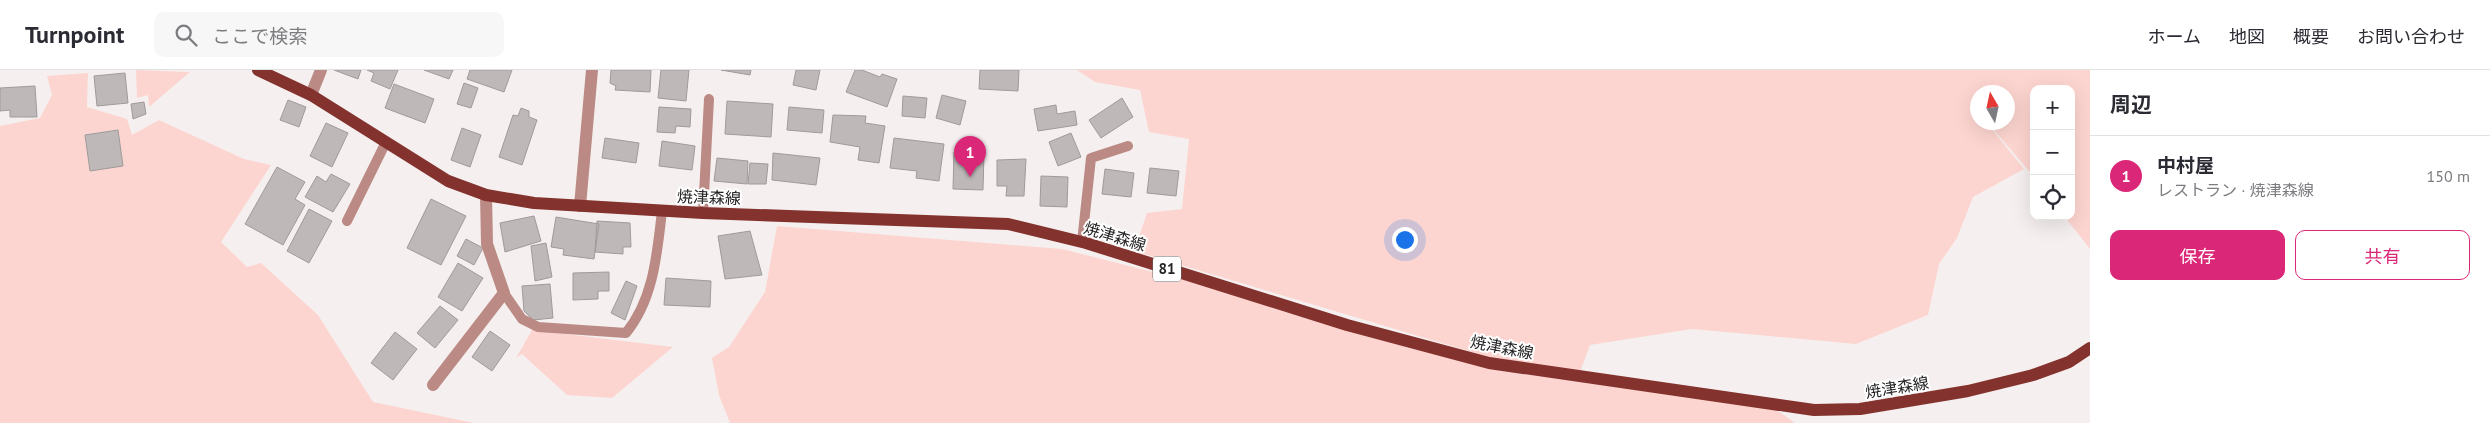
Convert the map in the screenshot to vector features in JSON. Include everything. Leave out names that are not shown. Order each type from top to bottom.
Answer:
[{"type":"main road","name":"焼津森線","points":[[258,70],[311,95],[448,181],[486,195],[534,203],[662,211],[1008,224],[1082,242],[1347,325],[1489,363],[1814,410],[1860,409],[1968,391],[2033,375],[2069,362],[2090,348]]},
{"type":"street","points":[[311,95],[321,70]]},
{"type":"street","points":[[580,206],[592,70]]},
{"type":"street","points":[[433,385],[504,293],[487,244],[486,195]]},
{"type":"lane","points":[[703,213],[709,99]]},
{"type":"lane","points":[[346,221],[386,142]]},
{"type":"lane","points":[[1082,242],[1090,158],[1128,146]]},
{"type":"lane","points":[[504,293],[522,319],[538,327],[626,333],[634,324],[655,274],[662,211]]},
{"type":"shaded area","points":[[136,70],[190,72],[149,107],[148,95],[137,98]]},
{"type":"shaded area","points":[[1077,70],[2090,70],[2090,249],[2067,220],[2075,220],[2075,85],[2030,85],[2030,172],[1994,130],[2015,130],[2015,85],[1970,85],[1970,130],[1993,130],[2024,169],[1973,197],[1957,238],[1939,264],[1928,315],[1856,344],[1692,329],[1590,345],[1580,372],[1765,402],[1795,423],[730,423],[719,395],[712,358],[729,347],[765,292],[777,226],[1062,249],[1482,355],[1134,251],[1147,213],[1182,209],[1189,139],[1149,132],[1140,90],[1095,82]]},
{"type":"shaded area","points":[[88,73],[87,107],[127,119],[132,135],[159,120],[244,159],[271,165],[221,242],[247,267],[261,263],[318,315],[373,402],[474,423],[0,423],[0,126],[40,118],[52,95],[47,76]]},
{"type":"shaded area","points":[[532,330],[673,347],[612,398],[567,395],[522,354],[516,358]]},
{"type":"building","points":[[334,70],[361,70],[358,79]]},
{"type":"building","points":[[367,70],[398,70],[390,89],[371,81],[374,73]]},
{"type":"building","points":[[424,70],[453,70],[449,79]]},
{"type":"building","points":[[470,70],[512,70],[504,92],[467,79]]},
{"type":"building","points":[[611,70],[651,70],[650,92],[615,90],[616,86],[610,83]]},
{"type":"building","points":[[661,70],[689,70],[686,101],[658,98]]},
{"type":"building","points":[[721,70],[751,70],[750,75]]},
{"type":"building","points":[[796,70],[820,70],[816,90],[793,85]]},
{"type":"building","points":[[855,70],[862,70],[880,77],[882,74],[897,79],[887,107],[846,92]]},
{"type":"building","points":[[980,70],[1019,70],[1018,91],[979,89]]},
{"type":"building","points":[[125,73],[128,103],[97,106],[94,76]]},
{"type":"building","points":[[464,83],[478,88],[471,108],[457,104]]},
{"type":"building","points":[[394,84],[434,99],[425,123],[385,108]]},
{"type":"building","points":[[35,86],[37,117],[10,117],[10,110],[0,111],[0,88]]},
{"type":"building","points":[[942,95],[966,101],[960,125],[936,118]]},
{"type":"building","points":[[903,96],[927,98],[925,118],[902,116]]},
{"type":"building","points":[[1122,98],[1133,117],[1101,138],[1089,120]]},
{"type":"building","points":[[288,100],[306,107],[299,127],[280,120]]},
{"type":"building","points":[[727,101],[773,104],[771,137],[725,134]]},
{"type":"building","points":[[144,102],[146,114],[133,119],[131,104]]},
{"type":"building","points":[[1056,105],[1057,114],[1075,111],[1077,125],[1038,131],[1034,109]]},
{"type":"building","points":[[659,107],[691,109],[690,127],[676,126],[675,133],[657,132]]},
{"type":"building","points":[[789,107],[824,110],[822,133],[787,130]]},
{"type":"building","points":[[521,108],[529,111],[529,117],[537,120],[522,165],[499,157],[513,115],[518,116]]},
{"type":"building","points":[[833,115],[866,116],[865,123],[885,126],[879,163],[858,160],[860,147],[830,142]]},
{"type":"building","points":[[326,123],[348,133],[332,167],[310,156]]},
{"type":"building","points":[[462,128],[481,135],[470,167],[451,160]]},
{"type":"building","points":[[118,130],[123,166],[90,171],[85,135]]},
{"type":"building","points":[[1071,133],[1081,157],[1058,166],[1049,142]]},
{"type":"building","points":[[605,138],[639,143],[636,163],[602,158]]},
{"type":"building","points":[[894,138],[944,144],[939,181],[916,178],[917,171],[890,168]]},
{"type":"building","points":[[662,141],[695,146],[692,170],[659,166]]},
{"type":"building","points":[[954,152],[984,153],[983,190],[953,189]]},
{"type":"building","points":[[773,153],[820,158],[816,185],[772,180]]},
{"type":"building","points":[[717,158],[748,161],[747,184],[714,181]]},
{"type":"building","points":[[1026,159],[1024,196],[1006,196],[1007,186],[997,186],[997,160]]},
{"type":"building","points":[[750,163],[768,164],[766,184],[748,184]]},
{"type":"building","points":[[277,167],[305,182],[295,199],[305,205],[283,245],[245,224]]},
{"type":"building","points":[[1150,168],[1179,171],[1176,196],[1147,193]]},
{"type":"building","points":[[1105,169],[1134,173],[1131,197],[1102,194]]},
{"type":"building","points":[[331,174],[350,184],[333,212],[305,197],[317,176],[326,182]]},
{"type":"building","points":[[1041,176],[1068,177],[1067,207],[1040,206]]},
{"type":"building","points":[[431,199],[466,216],[441,265],[407,248]]},
{"type":"building","points":[[309,209],[332,221],[309,263],[287,251]]},
{"type":"building","points":[[534,216],[541,241],[505,252],[500,223]]},
{"type":"building","points":[[556,217],[599,224],[594,259],[563,255],[564,249],[551,247]]},
{"type":"building","points":[[597,221],[630,223],[631,247],[623,247],[623,254],[595,252]]},
{"type":"building","points":[[750,231],[762,275],[725,279],[718,236]]},
{"type":"building","points":[[466,239],[483,248],[474,265],[457,256]]},
{"type":"building","points":[[546,243],[552,277],[535,281],[531,246]]},
{"type":"building","points":[[458,263],[483,278],[462,311],[438,297]]},
{"type":"building","points":[[609,272],[609,291],[598,291],[598,299],[573,300],[573,273]]},
{"type":"building","points":[[666,278],[711,281],[710,307],[664,305]]},
{"type":"building","points":[[626,281],[637,286],[625,320],[611,313]]},
{"type":"building","points":[[550,284],[553,318],[533,320],[524,311],[522,286]]},
{"type":"building","points":[[440,306],[458,320],[435,348],[417,333]]},
{"type":"building","points":[[490,331],[510,345],[492,371],[472,357]]},
{"type":"building","points":[[395,332],[417,349],[393,380],[371,363]]},
{"type":"place","name":"中村屋","points":[[970,177]]}]
